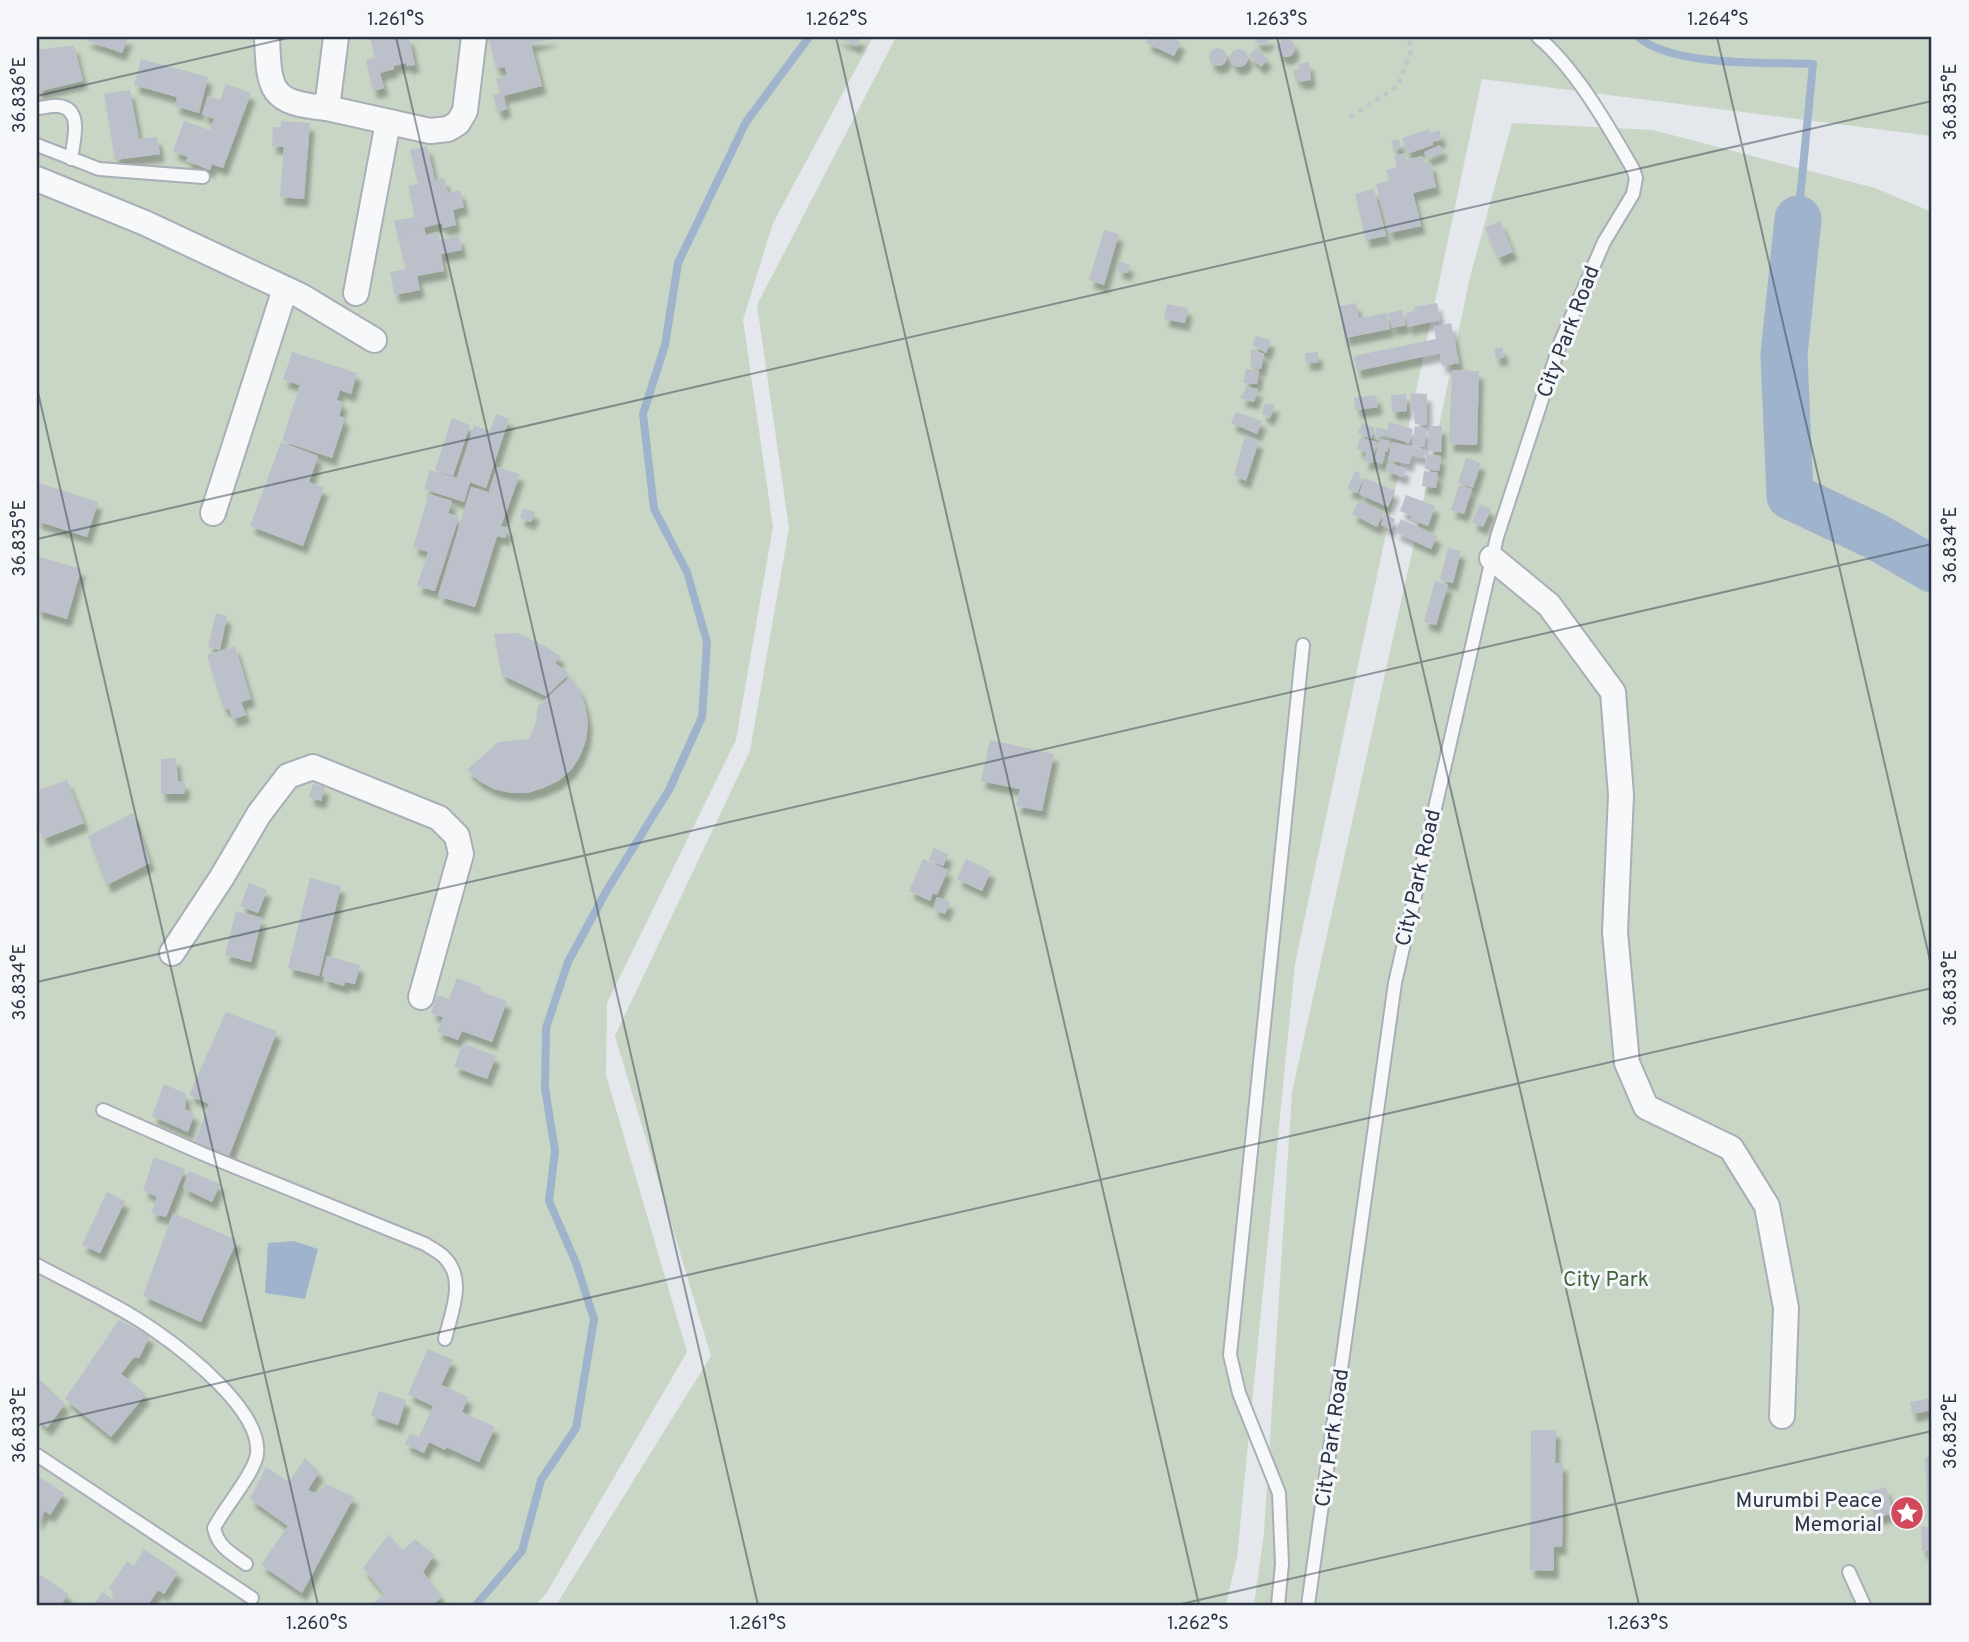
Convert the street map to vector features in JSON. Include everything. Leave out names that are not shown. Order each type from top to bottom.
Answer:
[{"type":"street","points":[[267,37],[268,68],[275,90],[290,103],[327,108],[430,131],[448,129],[458,123],[465,111],[474,37]]},
{"type":"street","points":[[327,108],[336,37]]},
{"type":"street","points":[[356,293],[388,122]]},
{"type":"street","points":[[37,179],[145,223],[301,296],[374,340]]},
{"type":"street","points":[[213,513],[285,289]]},
{"type":"street","points":[[1492,558],[1549,605],[1613,692],[1621,795],[1615,932],[1627,1063],[1646,1107],[1731,1147],[1767,1206],[1786,1308],[1782,1416]]},
{"type":"street","points":[[172,953],[259,814],[288,776],[313,767],[439,818],[457,836],[461,854],[421,997]]},
{"type":"lane","name":"City Park Road","points":[[1308,1605],[1395,983],[1492,558],[1561,341],[1604,242],[1633,194],[1636,178],[1577,79],[1538,37]]},
{"type":"lane","points":[[37,108],[59,106],[73,115],[75,125],[71,159]]},
{"type":"lane","points":[[37,145],[99,169],[203,177]]},
{"type":"lane","points":[[1278,1605],[1282,1564],[1279,1493],[1238,1393],[1230,1355],[1303,645]]},
{"type":"lane","points":[[103,1110],[202,1154],[425,1244],[445,1258],[458,1288],[445,1339]]},
{"type":"lane","points":[[37,1265],[154,1330],[225,1388],[243,1412],[253,1434],[257,1452],[254,1465],[214,1528],[216,1539],[223,1548],[246,1564]]},
{"type":"lane","points":[[37,1455],[252,1598]]},
{"type":"lane","points":[[1849,1572],[1864,1605]]},
{"type":"path","points":[[1350,117],[1398,86],[1411,51],[1409,37]]},
{"type":"green space","points":[[37,37],[873,37],[773,223],[743,320],[773,527],[736,740],[607,1003],[606,1075],[687,1352],[546,1594],[535,1605],[37,1605]]},
{"type":"green space","points":[[896,37],[1932,37],[1932,136],[1482,79],[1295,964],[1237,1557],[1226,1605],[556,1605],[711,1356],[615,1036],[750,751],[789,528],[757,305]]},
{"type":"green space","name":"City Park","points":[[1512,123],[1653,130],[1875,188],[1932,212],[1932,1605],[1254,1605],[1264,1533],[1292,1092],[1419,521],[1470,277]]},
{"type":"water","points":[[294,1241],[318,1249],[305,1299],[265,1293],[268,1243]]},
{"type":"building","points":[[87,37],[128,37],[122,53],[86,40]]},
{"type":"building","points":[[370,37],[409,37],[415,65],[407,66],[406,63],[380,73],[384,88],[373,91],[366,60],[375,57]]},
{"type":"building","points":[[836,37],[861,37],[857,46]]},
{"type":"building","points":[[1149,37],[1169,37],[1181,42],[1174,56],[1146,43]]},
{"type":"building","points":[[1253,37],[1271,37],[1267,43],[1261,45]]},
{"type":"building","points":[[555,38],[531,44],[542,86],[503,96],[507,109],[498,112],[493,95],[500,93],[496,79],[507,76],[505,67],[496,68],[489,39]]},
{"type":"building","points":[[1282,39],[1290,39],[1295,48],[1293,55],[1282,57],[1277,52],[1277,44]]},
{"type":"building","points":[[74,45],[83,81],[37,92],[37,50]]},
{"type":"building","points":[[1218,48],[1224,51],[1227,57],[1224,63],[1218,66],[1212,63],[1209,57],[1212,51]]},
{"type":"building","points":[[1256,48],[1268,59],[1261,67],[1249,56]]},
{"type":"building","points":[[1239,49],[1245,52],[1248,58],[1245,64],[1239,67],[1233,64],[1230,58],[1233,52]]},
{"type":"building","points":[[141,59],[208,77],[199,113],[175,106],[177,97],[134,85]]},
{"type":"building","points":[[1309,62],[1311,80],[1299,82],[1299,78],[1295,79],[1293,70],[1299,69],[1298,64]]},
{"type":"building","points":[[226,84],[251,93],[223,168],[212,164],[210,170],[186,161],[188,157],[173,151],[184,121],[210,130],[214,119],[202,114],[208,96],[220,100]]},
{"type":"building","points":[[130,90],[139,139],[157,137],[160,154],[115,160],[104,94]]},
{"type":"building","points":[[281,121],[310,123],[304,199],[280,197],[284,147],[272,146],[273,127],[281,127]]},
{"type":"building","points":[[1429,129],[1431,133],[1439,130],[1442,139],[1407,154],[1402,138]]},
{"type":"building","points":[[1399,139],[1401,148],[1394,150],[1391,141]]},
{"type":"building","points":[[1440,145],[1443,152],[1427,159],[1424,152]]},
{"type":"building","points":[[427,146],[435,180],[444,178],[448,193],[460,190],[464,207],[453,210],[456,225],[443,228],[442,223],[402,233],[424,228],[426,235],[437,232],[439,240],[459,236],[462,250],[441,254],[444,271],[417,276],[420,290],[395,295],[390,272],[406,269],[394,221],[415,217],[408,186],[418,184],[410,150]]},
{"type":"building","points":[[1405,153],[1406,160],[1422,156],[1424,164],[1431,163],[1436,187],[1413,193],[1421,226],[1389,233],[1376,184],[1389,181],[1386,170],[1397,167],[1394,156]]},
{"type":"building","points":[[1374,189],[1386,236],[1366,240],[1355,194]]},
{"type":"building","points":[[1500,221],[1513,252],[1498,258],[1485,228]]},
{"type":"building","points":[[1104,230],[1119,234],[1104,285],[1089,280]]},
{"type":"building","points":[[1120,261],[1130,265],[1127,273],[1117,270]]},
{"type":"building","points":[[1356,303],[1359,318],[1387,313],[1390,329],[1345,338],[1339,306]]},
{"type":"building","points":[[1437,303],[1440,320],[1408,327],[1405,313],[1414,311],[1414,307]]},
{"type":"building","points":[[1167,304],[1188,308],[1185,323],[1164,319]]},
{"type":"building","points":[[1402,310],[1406,325],[1392,328],[1388,313]]},
{"type":"building","points":[[1451,323],[1459,363],[1442,366],[1440,353],[1357,371],[1354,356],[1436,339],[1434,327]]},
{"type":"building","points":[[1256,336],[1271,340],[1266,353],[1252,345]]},
{"type":"building","points":[[1502,347],[1504,357],[1496,359],[1494,348]]},
{"type":"building","points":[[1251,349],[1264,354],[1261,369],[1251,367]]},
{"type":"building","points":[[292,352],[357,373],[351,394],[340,390],[337,400],[343,402],[339,416],[345,418],[332,458],[282,441],[300,385],[283,380]]},
{"type":"building","points":[[1318,352],[1318,362],[1306,363],[1305,353]]},
{"type":"building","points":[[1246,369],[1259,370],[1257,384],[1243,383]]},
{"type":"building","points":[[1452,370],[1479,371],[1477,445],[1449,444]]},
{"type":"building","points":[[1247,387],[1258,389],[1254,402],[1240,398]]},
{"type":"building","points":[[1411,393],[1427,394],[1427,425],[1415,424],[1415,412],[1410,411]]},
{"type":"building","points":[[1406,394],[1407,411],[1392,412],[1391,395]]},
{"type":"building","points":[[1376,395],[1378,407],[1356,410],[1354,398]]},
{"type":"building","points":[[1265,403],[1275,405],[1270,418],[1262,414]]},
{"type":"building","points":[[1236,412],[1262,421],[1257,434],[1231,423]]},
{"type":"building","points":[[496,414],[509,419],[486,488],[470,482],[464,502],[424,489],[430,470],[457,478],[474,425],[490,431]]},
{"type":"building","points":[[452,418],[470,425],[453,476],[435,470]]},
{"type":"building","points":[[1389,422],[1413,429],[1409,443],[1380,434],[1378,440],[1374,438],[1377,427],[1387,430]]},
{"type":"building","points":[[1362,423],[1375,428],[1371,439],[1358,433]]},
{"type":"building","points":[[1415,426],[1427,429],[1424,447],[1412,445]]},
{"type":"building","points":[[1429,426],[1442,426],[1441,452],[1428,451]]},
{"type":"building","points":[[1245,436],[1259,441],[1246,481],[1234,475]]},
{"type":"building","points":[[1360,438],[1377,442],[1372,463],[1364,461],[1366,452],[1357,449]]},
{"type":"building","points":[[1380,439],[1390,441],[1387,452],[1377,450]]},
{"type":"building","points":[[281,442],[318,456],[309,482],[324,488],[303,546],[250,526]]},
{"type":"building","points":[[1392,442],[1426,450],[1424,458],[1411,455],[1409,464],[1388,460]]},
{"type":"building","points":[[1377,451],[1385,453],[1382,464],[1374,461]]},
{"type":"building","points":[[1426,454],[1441,456],[1439,471],[1425,469]]},
{"type":"building","points":[[1466,458],[1481,463],[1473,488],[1458,483]]},
{"type":"building","points":[[1388,462],[1406,469],[1403,477],[1385,471]]},
{"type":"building","points":[[497,467],[520,474],[501,526],[508,528],[505,538],[497,536],[475,607],[438,596],[471,487],[507,498],[489,491]]},
{"type":"building","points":[[1355,471],[1360,473],[1359,478],[1363,480],[1357,493],[1347,489]]},
{"type":"building","points":[[1424,471],[1438,473],[1436,488],[1422,486]]},
{"type":"building","points":[[1365,478],[1395,491],[1388,507],[1359,494]]},
{"type":"building","points":[[39,483],[98,502],[87,537],[37,521]]},
{"type":"building","points":[[1459,485],[1472,489],[1464,514],[1451,510]]},
{"type":"building","points":[[429,494],[452,501],[448,513],[459,517],[435,591],[417,586],[428,552],[413,547]]},
{"type":"building","points":[[1406,495],[1435,506],[1428,526],[1400,511]]},
{"type":"building","points":[[1359,500],[1384,513],[1377,527],[1352,514]]},
{"type":"building","points":[[1480,504],[1491,509],[1483,527],[1472,522]]},
{"type":"building","points":[[523,508],[535,512],[531,522],[520,518]]},
{"type":"building","points":[[1385,514],[1395,519],[1391,529],[1381,525]]},
{"type":"building","points":[[1401,519],[1437,536],[1431,549],[1395,532]]},
{"type":"building","points":[[1448,548],[1461,551],[1453,583],[1440,580]]},
{"type":"building","points":[[37,556],[81,569],[67,619],[37,610]]},
{"type":"building","points":[[1435,581],[1448,585],[1436,625],[1424,622]]},
{"type":"building","points":[[216,613],[227,616],[220,650],[208,647]]},
{"type":"building","points":[[517,633],[561,657],[555,663],[569,674],[546,696],[502,675],[494,634]]},
{"type":"building","points":[[235,646],[251,699],[241,702],[246,715],[233,719],[229,708],[224,709],[207,655]]},
{"type":"building","points":[[570,677],[580,691],[588,723],[586,740],[571,770],[558,781],[543,788],[527,793],[511,793],[494,789],[467,770],[498,742],[529,739],[536,722],[538,706]]},
{"type":"building","points":[[990,740],[1054,754],[1042,811],[1016,806],[1020,789],[981,781]]},
{"type":"building","points":[[176,758],[178,781],[186,783],[184,794],[161,794],[161,759]]},
{"type":"building","points":[[67,780],[84,823],[44,839],[37,823],[37,791]]},
{"type":"building","points":[[313,784],[325,787],[321,801],[309,797]]},
{"type":"building","points":[[133,813],[150,863],[107,885],[88,836]]},
{"type":"building","points":[[934,848],[948,854],[943,866],[929,860]]},
{"type":"building","points":[[923,859],[948,870],[937,895],[933,893],[930,901],[909,891]]},
{"type":"building","points":[[966,859],[991,871],[982,891],[957,879]]},
{"type":"building","points":[[310,878],[341,886],[319,976],[288,968]]},
{"type":"building","points":[[249,883],[267,890],[258,913],[240,906]]},
{"type":"building","points":[[937,897],[950,902],[945,914],[933,909]]},
{"type":"building","points":[[236,911],[262,918],[251,962],[225,955]]},
{"type":"building","points":[[327,956],[360,965],[355,984],[345,982],[344,986],[324,980],[325,977],[322,976]]},
{"type":"building","points":[[457,978],[481,987],[480,991],[507,1001],[492,1042],[462,1031],[458,1040],[437,1032],[443,1017],[431,1013],[437,995],[449,999]]},
{"type":"building","points":[[226,1012],[277,1031],[229,1156],[195,1142],[209,1104],[189,1095]]},
{"type":"building","points":[[463,1043],[496,1056],[487,1079],[454,1067]]},
{"type":"building","points":[[164,1084],[186,1094],[185,1109],[194,1114],[188,1132],[152,1116]]},
{"type":"building","points":[[154,1157],[185,1169],[166,1217],[151,1213],[157,1197],[143,1190]]},
{"type":"building","points":[[189,1171],[220,1184],[212,1202],[183,1188]]},
{"type":"building","points":[[107,1192],[125,1201],[100,1253],[82,1245]]},
{"type":"building","points":[[173,1213],[237,1240],[201,1322],[143,1296]]},
{"type":"building","points":[[119,1320],[150,1336],[139,1358],[134,1357],[121,1374],[146,1394],[111,1437],[65,1399]]},
{"type":"building","points":[[428,1349],[453,1360],[441,1385],[468,1397],[462,1412],[495,1427],[479,1462],[429,1442],[424,1453],[405,1444],[410,1433],[419,1437],[433,1406],[408,1394]]},
{"type":"building","points":[[37,1377],[65,1404],[47,1428],[37,1419]]},
{"type":"building","points":[[379,1391],[406,1400],[398,1425],[371,1416]]},
{"type":"building","points":[[1932,1398],[1932,1410],[1912,1414],[1910,1402]]},
{"type":"building","points":[[1531,1430],[1556,1430],[1555,1463],[1563,1463],[1562,1547],[1554,1547],[1554,1571],[1530,1570]]},
{"type":"building","points":[[1925,1457],[1932,1457],[1932,1588],[1928,1551],[1922,1551],[1921,1527],[1928,1527]]},
{"type":"building","points":[[305,1458],[319,1472],[308,1490],[317,1494],[326,1484],[354,1497],[302,1593],[261,1565],[288,1526],[250,1499],[266,1467],[289,1482]]},
{"type":"building","points":[[37,1475],[64,1493],[50,1515],[45,1511],[37,1523]]},
{"type":"building","points":[[1886,1487],[1893,1513],[1875,1518],[1868,1492]]},
{"type":"building","points":[[389,1534],[402,1551],[415,1539],[434,1555],[423,1572],[442,1597],[432,1605],[371,1605],[384,1594],[363,1568]]},
{"type":"building","points":[[144,1549],[178,1572],[164,1594],[158,1590],[148,1605],[94,1605],[102,1592],[112,1599],[116,1593],[109,1588],[127,1561],[134,1566]]},
{"type":"building","points":[[41,1575],[68,1594],[61,1605],[37,1603],[37,1583]]},
{"type":"waterway","points":[[476,1605],[522,1551],[541,1480],[576,1428],[594,1319],[576,1263],[549,1201],[555,1151],[545,1088],[546,1028],[568,962],[607,890],[669,790],[702,717],[707,642],[687,572],[654,509],[643,414],[665,345],[678,263],[746,122],[809,37]]},
{"type":"waterway","points":[[1638,37],[1654,47],[1697,58],[1813,64],[1798,219]]},
{"type":"waterway","points":[[1798,219],[1784,355],[1790,496],[1875,536],[1932,569]]},
{"type":"place","name":"Murumbi Peace Memorial","points":[[1907,1513]]}]
